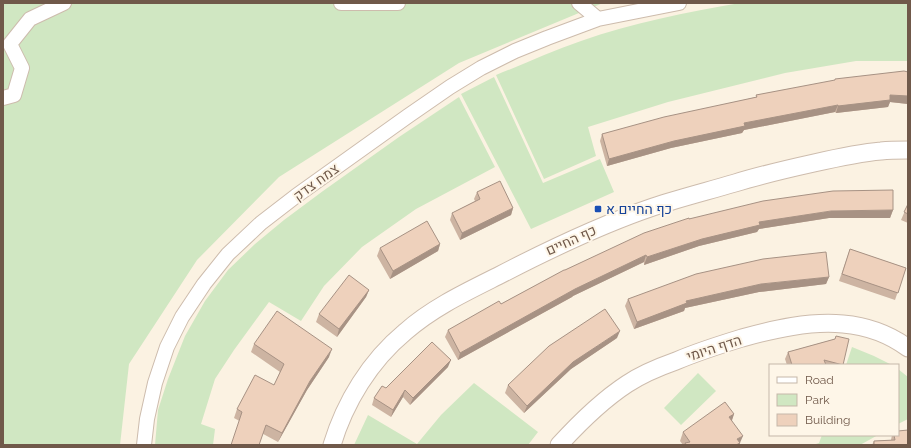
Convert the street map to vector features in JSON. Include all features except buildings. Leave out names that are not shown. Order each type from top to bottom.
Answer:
[{"type":"street","points":[[3,98],[14,95],[22,68],[6,44],[30,18],[64,3]]},
{"type":"street","points":[[340,3],[398,3]]},
{"type":"street","points":[[579,3],[598,19]]},
{"type":"street","name":"צמח צדק","points":[[144,445],[147,419],[155,383],[167,347],[182,316],[204,284],[228,254],[256,228],[296,196],[408,116],[481,68],[515,51],[598,19],[679,3]]},
{"type":"street","name":"כף החיים","points":[[332,445],[349,404],[380,354],[405,332],[432,312],[464,293],[527,260],[622,218],[654,206],[766,174],[840,157],[881,151],[908,150]]},
{"type":"street","name":"הדף היומי","points":[[560,445],[596,408],[628,383],[649,372],[713,347],[771,330],[828,324],[844,324],[880,332],[901,343]]},
{"type":"green space","points":[[3,3],[603,3],[459,63],[279,177],[197,260],[129,364],[120,445],[3,445]]},
{"type":"green space","points":[[740,3],[908,3],[908,61],[856,61],[785,73],[668,102],[588,127],[596,156],[544,179],[496,75],[570,45],[640,23]]},
{"type":"green space","points":[[494,77],[543,183],[600,159],[614,192],[531,229],[461,94]]},
{"type":"green space","points":[[459,97],[495,167],[416,209],[362,247],[324,286],[301,321],[269,302],[215,379],[201,424],[215,429],[213,445],[155,445],[158,410],[168,379],[185,336],[205,301],[228,270],[255,244],[284,220],[399,137]]},
{"type":"green space","points":[[852,347],[890,364],[846,364]]},
{"type":"green space","points":[[899,370],[908,377],[908,419],[899,424]]},
{"type":"green space","points":[[698,373],[716,391],[681,425],[664,408]]},
{"type":"green space","points":[[474,383],[538,432],[528,445],[354,445],[368,415],[417,444],[441,415]]},
{"type":"green space","points":[[822,436],[876,436],[860,445],[813,445],[819,443]]},
{"type":"place","name":"כף החיים א","points":[[598,209]]}]
